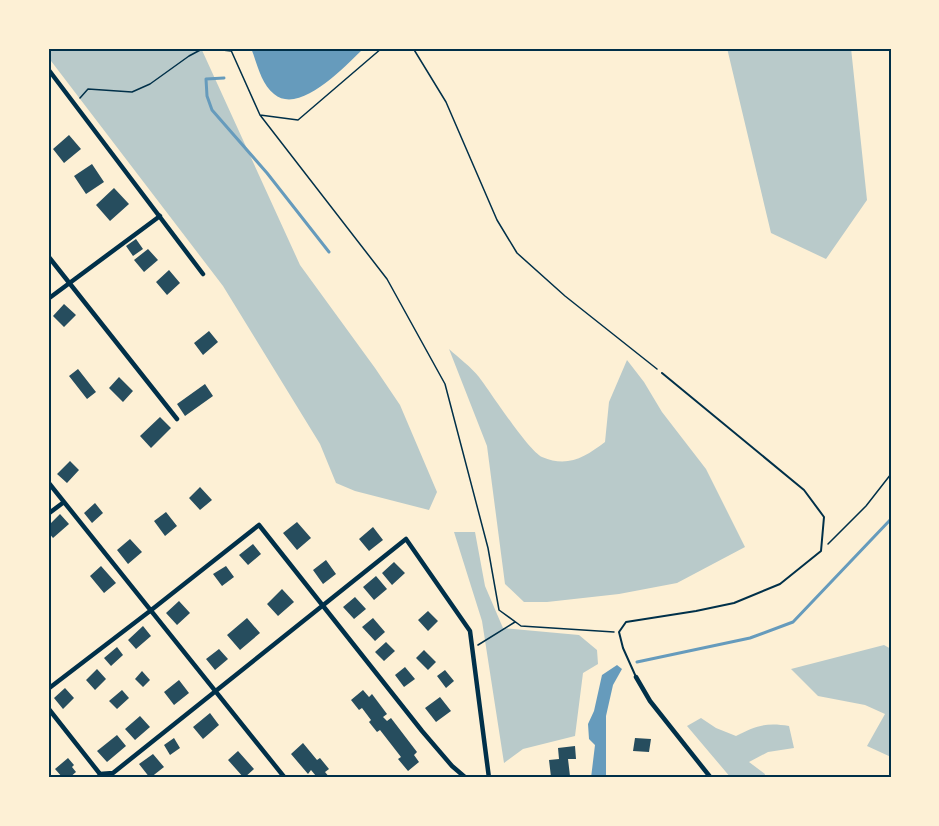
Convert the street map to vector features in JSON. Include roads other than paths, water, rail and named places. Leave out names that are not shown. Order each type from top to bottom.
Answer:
[{"type":"street","points":[[48,69],[203,274]]},
{"type":"street","points":[[48,299],[160,216]]},
{"type":"street","points":[[48,256],[177,419]]},
{"type":"street","points":[[48,482],[285,778]]},
{"type":"street","points":[[48,514],[64,502]]},
{"type":"street","points":[[48,688],[259,525],[422,731],[466,778]]},
{"type":"street","points":[[99,776],[113,773],[406,539],[470,631],[489,778]]},
{"type":"street","points":[[636,677],[650,701],[711,778]]},
{"type":"street","points":[[48,708],[99,776],[111,778]]},
{"type":"lane","points":[[636,677],[618,632],[626,622],[734,603],[780,584],[821,551],[824,517],[804,490],[662,373]]},
{"type":"water","points":[[251,48],[364,48],[322,86],[309,94],[285,99],[274,94],[266,85]]},
{"type":"water","points":[[617,665],[622,669],[613,685],[606,716],[606,778],[591,778],[595,745],[589,739],[588,724],[594,711],[602,675]]},
{"type":"waterway","points":[[224,78],[206,79],[207,96],[212,110],[267,173],[329,252]]},
{"type":"waterway","points":[[637,662],[750,638],[793,622],[891,519]]}]
